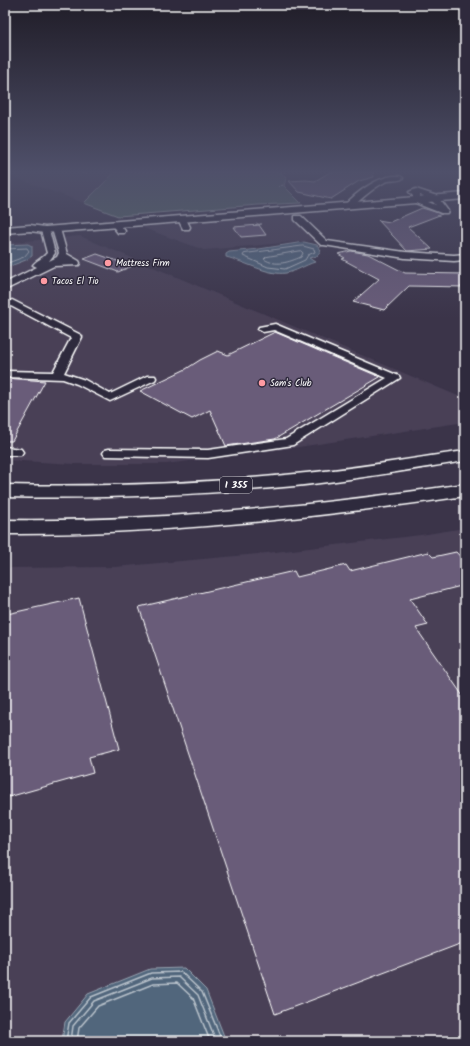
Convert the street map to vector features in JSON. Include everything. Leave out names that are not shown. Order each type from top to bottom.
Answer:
[{"type":"highway","points":[[5,477],[30,479],[118,479],[208,476],[304,468],[465,449]]},
{"type":"highway","name":"I 355","points":[[5,491],[126,490],[209,487],[327,476],[465,456]]},
{"type":"highway","points":[[5,535],[105,526],[221,519],[328,508],[465,490]]},
{"type":"highway","points":[[5,526],[105,526]]},
{"type":"main road","points":[[5,236],[32,234],[45,230],[56,229],[118,228],[200,221]]},
{"type":"main road","points":[[5,230],[30,228],[45,230]]},
{"type":"lane","points":[[303,221],[324,243],[405,255],[454,258],[465,257]]},
{"type":"lane","points":[[53,263],[76,263],[63,255],[56,229]]},
{"type":"lane","points":[[5,280],[45,261],[48,258],[51,254],[45,230]]},
{"type":"lane","points":[[5,287],[53,263],[60,259],[63,255]]},
{"type":"lane","points":[[5,295],[18,300],[9,304]]},
{"type":"lane","points":[[9,304],[77,337],[57,376]]},
{"type":"lane","points":[[110,453],[208,454],[289,442],[395,378],[275,327],[263,329]]},
{"type":"lane","points":[[5,374],[64,376],[81,382],[110,398],[152,378]]},
{"type":"shaded area","points":[[213,221],[298,221],[316,240],[204,250],[141,227]]},
{"type":"shaded area","points":[[80,236],[465,399],[465,422],[285,449],[166,464],[75,464],[5,460],[5,243]]},
{"type":"shaded area","points":[[465,528],[465,1041],[5,1041],[5,568],[115,567],[258,554],[421,535]]},
{"type":"water","points":[[304,242],[317,245],[321,250],[317,256],[309,258],[315,262],[286,273],[264,270],[226,257],[226,254],[229,252]]},
{"type":"water","points":[[28,244],[32,246],[32,256],[26,260],[5,268],[5,245]]},
{"type":"water","points":[[184,968],[206,990],[226,1041],[62,1041],[65,1022],[88,994],[150,969]]},
{"type":"building","points":[[379,221],[424,221],[408,227],[432,249],[407,251]]},
{"type":"building","points":[[259,225],[266,235],[241,237],[234,227]]},
{"type":"building","points":[[351,251],[368,254],[405,273],[465,274],[465,287],[409,286],[384,310],[353,302],[379,279],[342,259],[345,258],[338,254]]},
{"type":"building","name":"Mattress Firm","points":[[97,254],[132,266],[118,272],[84,259]]},
{"type":"building","name":"Sam's Club","points":[[275,332],[380,377],[275,439],[226,446],[210,410],[192,419],[140,391],[186,369],[218,351],[228,355]]},
{"type":"building","points":[[5,378],[45,381],[12,441],[5,441]]},
{"type":"building","points":[[428,552],[433,557],[456,552],[465,562],[465,585],[410,599],[428,625],[416,628],[465,699],[465,942],[275,1014],[139,607],[294,571],[297,577],[346,565],[350,571]]},
{"type":"building","points":[[79,598],[119,749],[89,757],[93,773],[5,798],[5,625],[8,624],[7,614]]},
{"type":"place","name":"Mattress Firm","points":[[108,263]]},
{"type":"place","name":"Tacos El Tio","points":[[44,281]]},
{"type":"place","name":"Sam's Club","points":[[262,383]]}]
